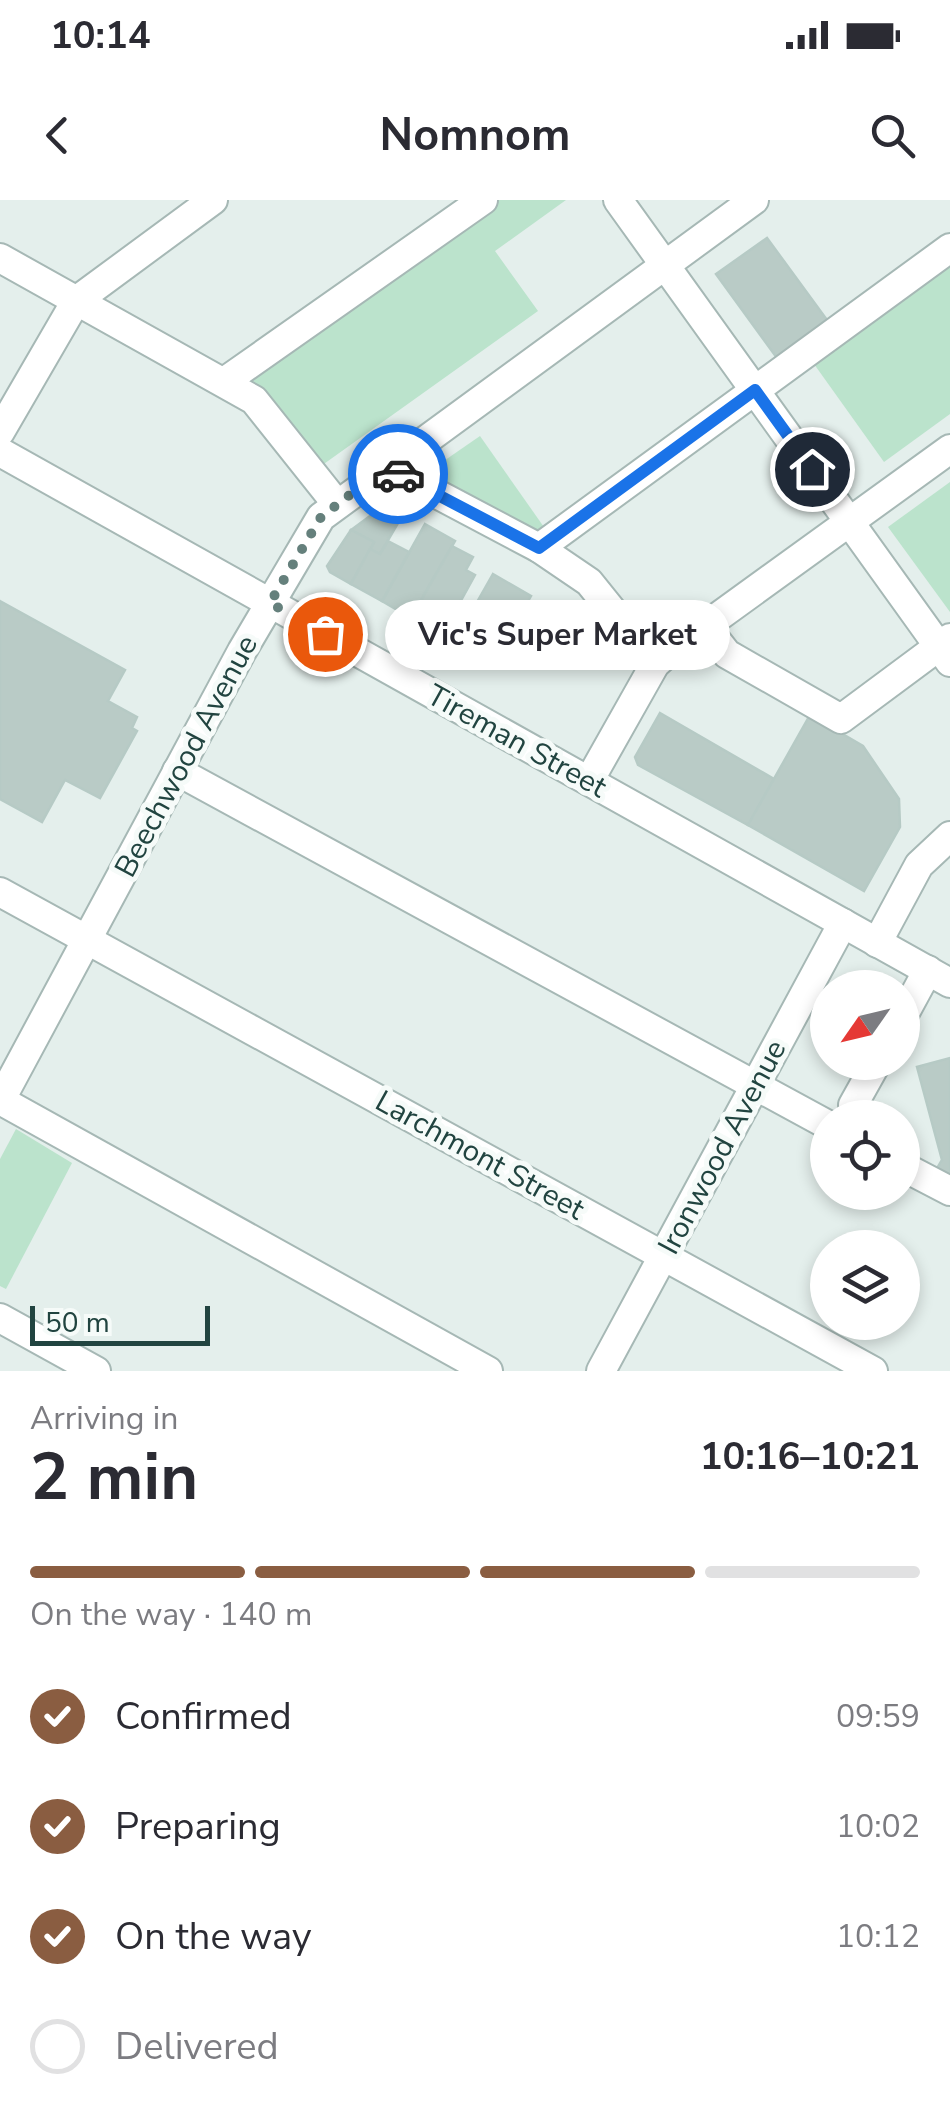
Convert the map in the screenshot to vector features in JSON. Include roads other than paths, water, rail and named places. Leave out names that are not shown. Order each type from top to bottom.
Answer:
[{"type":"street","points":[[0,432],[76,301],[213,200]]},
{"type":"street","points":[[224,382],[483,200]]},
{"type":"street","points":[[618,200],[946,649],[842,718],[727,654],[705,626]]},
{"type":"street","name":"Beechwood Avenue","points":[[0,1101],[314,526],[336,503],[754,200]]},
{"type":"street","points":[[539,548],[950,248]]},
{"type":"street","points":[[0,258],[254,400],[336,503]]},
{"type":"street","points":[[589,782],[654,664],[950,449]]},
{"type":"street","name":"Tireman Street","points":[[0,452],[939,976]]},
{"type":"street","points":[[386,467],[539,548],[589,582],[654,664]]},
{"type":"street","points":[[178,772],[810,1115]]},
{"type":"street","points":[[877,942],[919,865],[950,836]]},
{"type":"street","name":"Larchmont Street","points":[[0,892],[873,1371]]},
{"type":"street","name":"Ironwood Avenue","points":[[601,1371],[843,923]]},
{"type":"street","points":[[920,998],[939,976]]},
{"type":"street","points":[[0,1101],[488,1371]]},
{"type":"street","points":[[920,1175],[950,1191]]},
{"type":"street","points":[[0,1318],[96,1371]]},
{"type":"place","name":"Vic's Super Market","points":[[325,634]]}]
